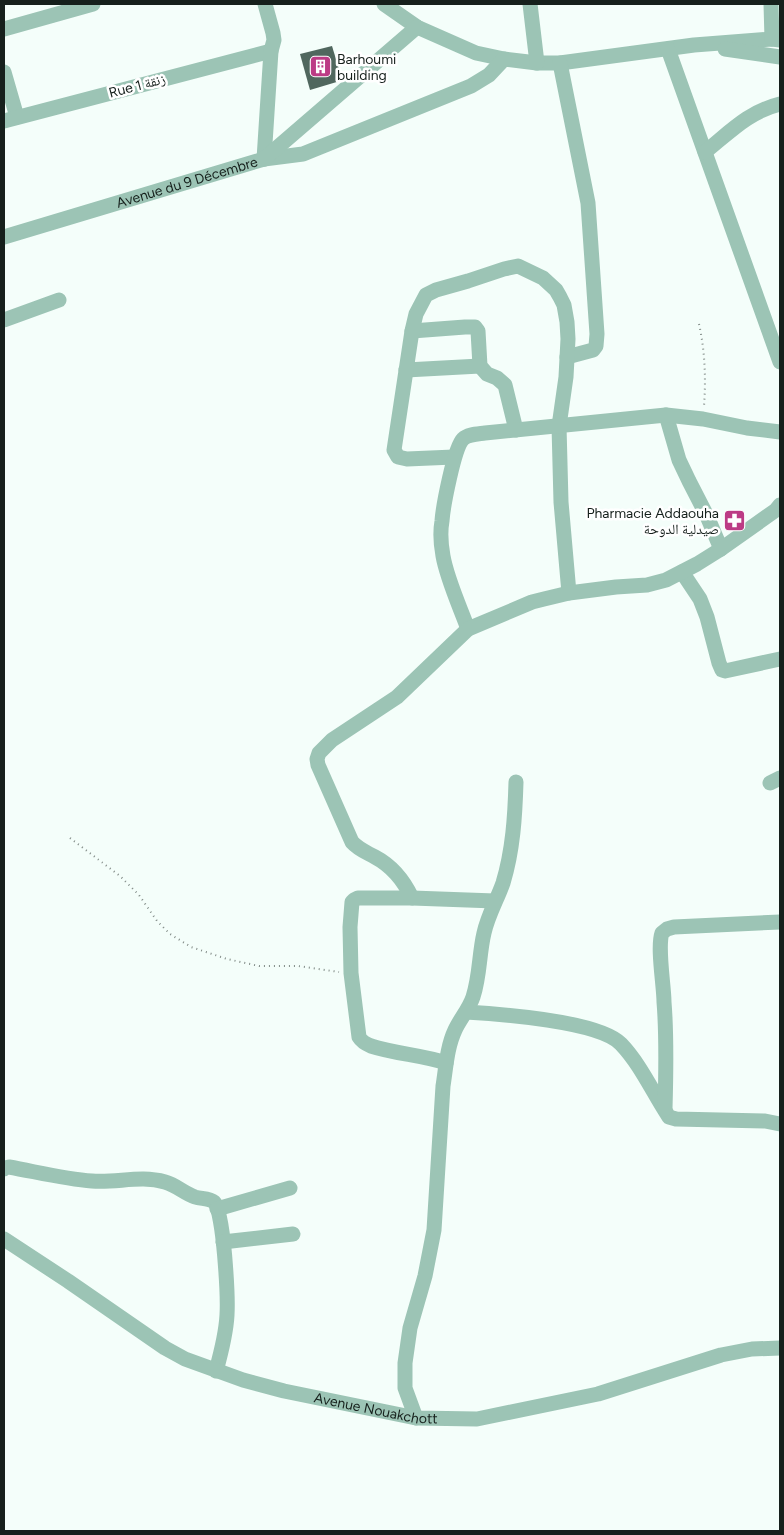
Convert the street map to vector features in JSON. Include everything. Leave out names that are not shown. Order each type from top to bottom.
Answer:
[{"type":"street","points":[[4,29],[88,4]]},
{"type":"street","points":[[265,4],[274,40],[271,51],[264,159],[303,154],[471,86],[489,75],[504,59]]},
{"type":"street","points":[[384,4],[401,9],[417,27],[476,53],[537,63],[560,63],[694,45],[776,39],[771,4]]},
{"type":"street","points":[[530,4],[537,63]]},
{"type":"street","name":"Avenue du 9 Décembre","points":[[4,237],[264,159],[417,27]]},
{"type":"street","points":[[694,45],[780,57]]},
{"type":"street","points":[[668,50],[780,362]]},
{"type":"street","name":"Rue 1 زنقة","points":[[10,119],[271,51]]},
{"type":"street","points":[[560,63],[588,203],[597,334],[596,346],[592,350],[567,357]]},
{"type":"street","points":[[4,72],[10,119]]},
{"type":"street","points":[[705,152],[748,116],[780,104]]},
{"type":"street","points":[[454,457],[407,459],[395,455],[394,450],[416,314],[426,295],[436,290],[518,266],[543,278],[556,290],[564,305],[568,339],[560,426],[561,502],[569,593]]},
{"type":"street","points":[[4,320],[59,300]]},
{"type":"street","points":[[412,331],[475,327],[478,331],[480,366],[487,374],[497,378],[505,385],[516,430]]},
{"type":"street","points":[[406,370],[480,366]]},
{"type":"street","points":[[666,415],[679,460],[721,549]]},
{"type":"street","points":[[468,629],[456,599],[443,556],[442,521],[454,457],[458,446],[469,435],[666,415],[703,419],[747,428],[780,432]]},
{"type":"street","points":[[412,898],[402,880],[394,872],[376,858],[359,849],[352,842],[318,765],[318,753],[332,740],[397,698],[468,629],[532,602],[569,593],[647,585],[666,580],[721,549],[776,510],[780,505]]},
{"type":"street","points":[[682,572],[700,599],[718,663],[722,670],[780,659]]},
{"type":"street","points":[[416,1418],[405,1388],[405,1363],[410,1328],[426,1276],[434,1230],[446,1063],[455,1030],[473,996],[488,918],[502,884],[510,853],[515,820],[516,782]]},
{"type":"street","points":[[446,1063],[373,1047],[361,1041],[357,1029],[351,973],[352,902],[358,898],[412,898],[495,902]]},
{"type":"street","points":[[665,1111],[666,1061],[665,1004],[661,951],[662,933],[674,927],[780,922]]},
{"type":"street","points":[[466,1012],[503,1015],[586,1027],[613,1037],[633,1060],[670,1117],[676,1119],[765,1121],[780,1124]]},
{"type":"street","points":[[4,1169],[10,1167],[91,1181],[113,1182],[143,1179],[163,1181],[173,1184],[194,1197],[212,1201],[217,1208],[223,1242],[227,1316],[222,1351],[216,1371]]},
{"type":"street","points":[[217,1208],[290,1188]]},
{"type":"street","points":[[223,1242],[293,1234]]},
{"type":"street","name":"Avenue Nouakchott","points":[[4,1240],[68,1281],[165,1348],[185,1359],[216,1371],[284,1392],[416,1418],[477,1419],[510,1413],[598,1394],[721,1354],[752,1349],[780,1348]]},
{"type":"path","points":[[699,324],[705,359],[703,419]]},
{"type":"path","points":[[70,838],[120,876],[138,895],[157,921],[170,934],[191,947],[227,960],[259,966],[298,966],[351,973]]},
{"type":"building","name":"Barhoumi building","points":[[332,46],[342,79],[310,90],[300,54]]},
{"type":"place","name":"Barhoumi building","points":[[321,67]]},
{"type":"place","name":"Pharmacie Addaouha صيدلية الدوحة","points":[[735,521]]}]
